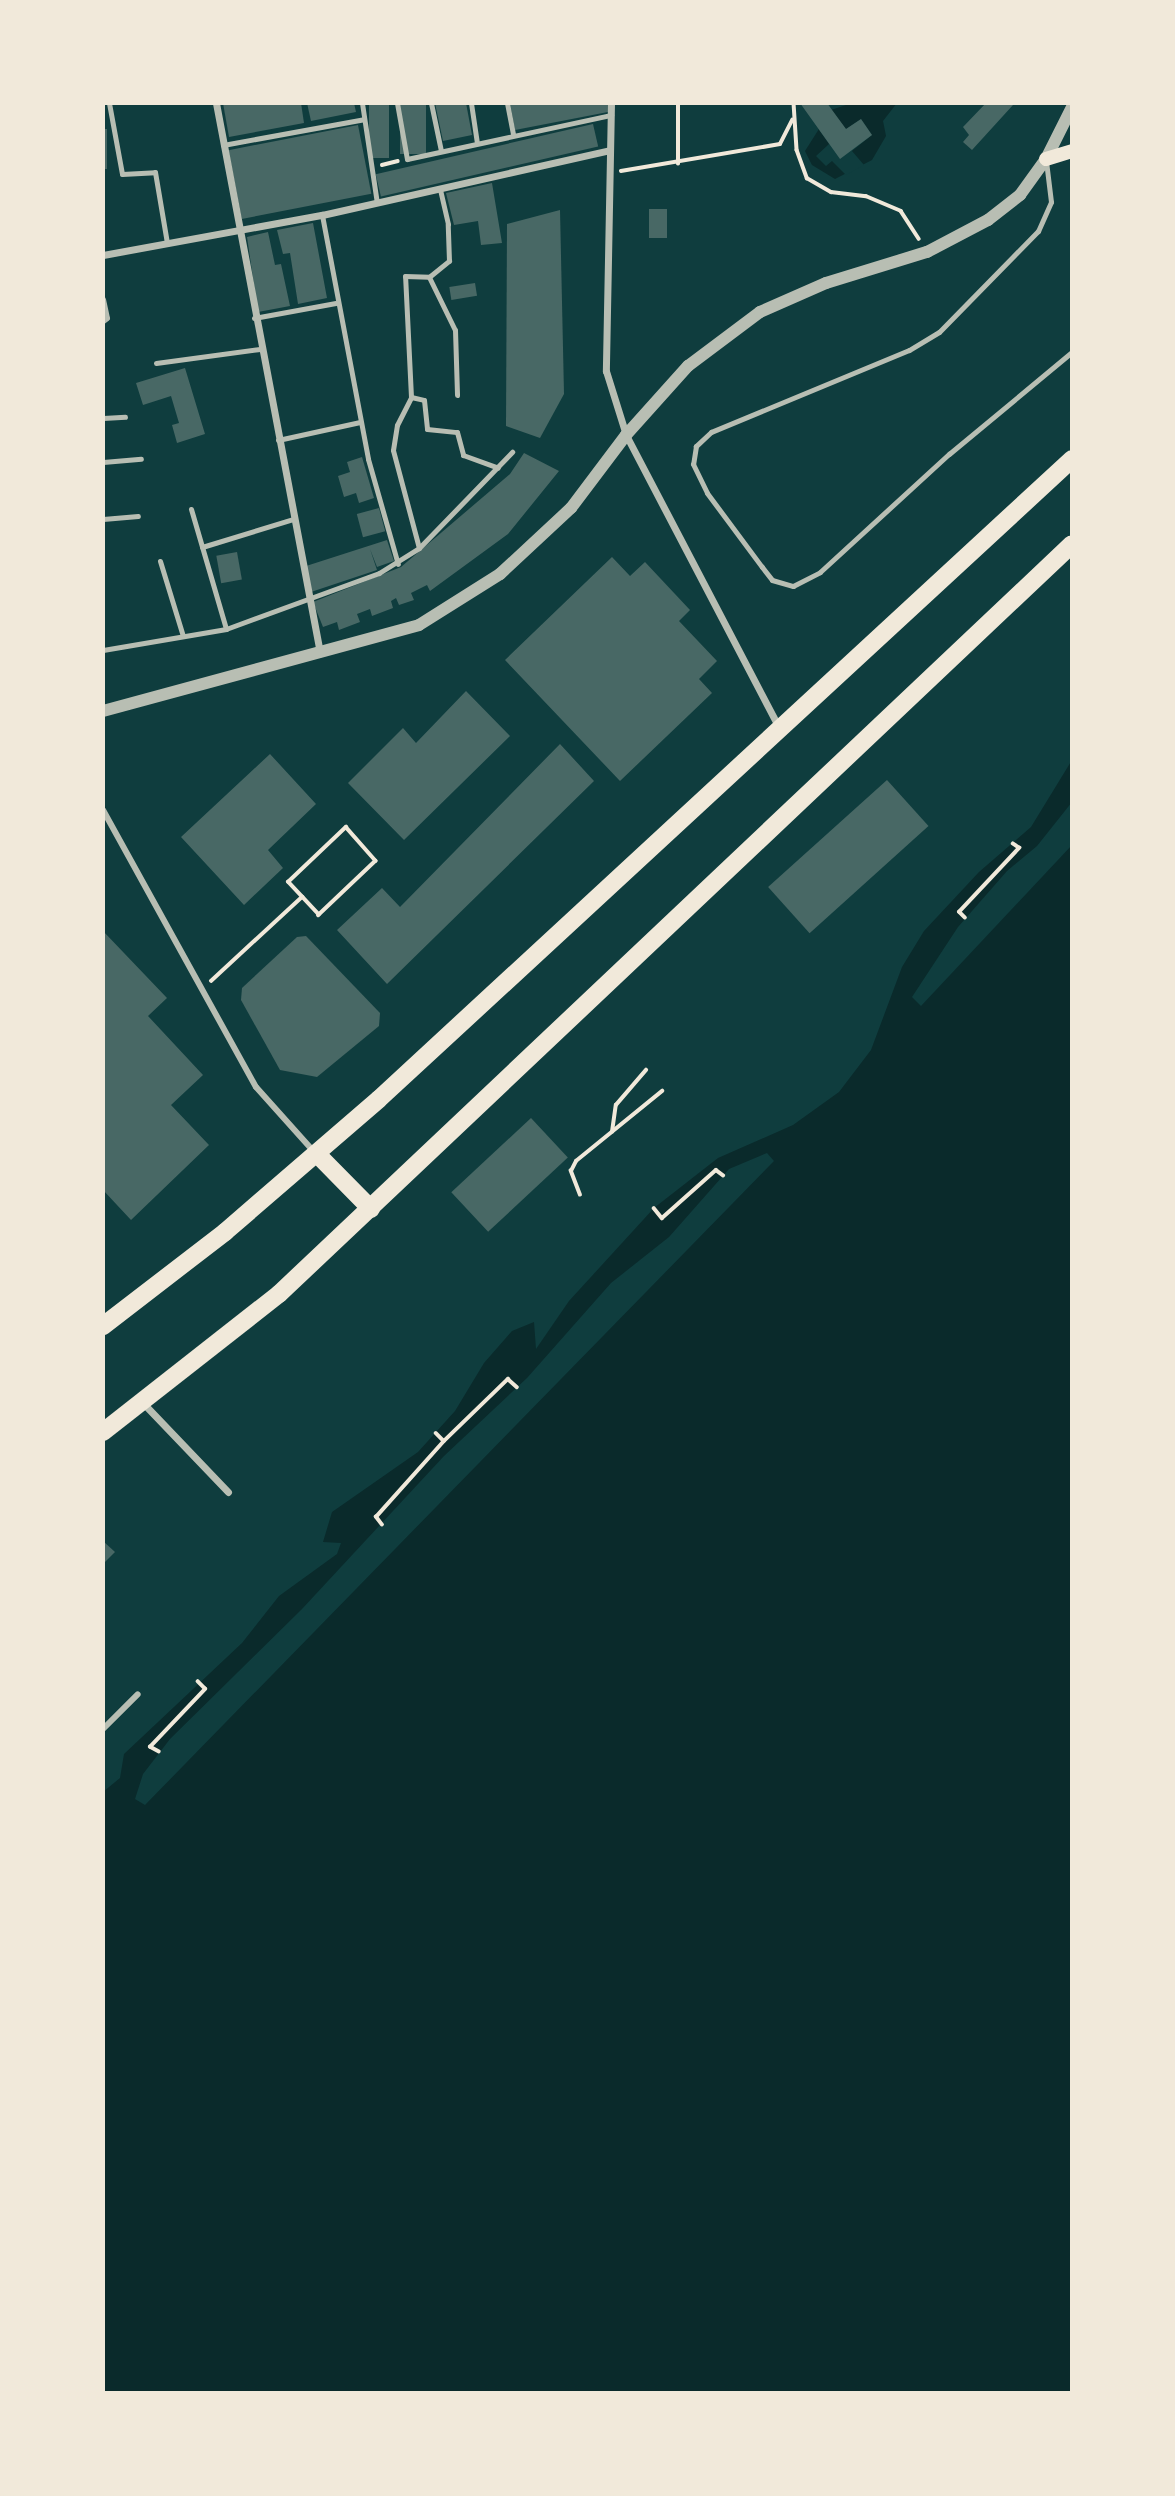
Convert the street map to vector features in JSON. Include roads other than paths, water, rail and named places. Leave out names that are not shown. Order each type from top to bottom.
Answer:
[{"type":"main road","points":[[1046,159],[1072,151]]},
{"type":"main road","points":[[103,1326],[317,1154],[482,1006],[778,726],[1072,458]]},
{"type":"main road","points":[[103,1433],[279,1294],[1072,544]]},
{"type":"main road","points":[[317,1154],[371,1209]]},
{"type":"street","points":[[216,103],[237,230],[320,655]]},
{"type":"street","points":[[611,103],[606,371],[626,435],[778,726]]},
{"type":"street","points":[[103,711],[320,655],[419,625],[500,573],[571,508],[626,435],[688,366],[760,312],[826,283],[927,252],[988,220],[1020,195],[1046,159],[1072,107]]},
{"type":"street","points":[[103,255],[322,215],[610,150]]},
{"type":"street","points":[[103,810],[256,1087],[317,1154]]},
{"type":"street","points":[[142,1403],[228,1492]]},
{"type":"street","points":[[103,1728],[138,1695]]},
{"type":"lane","points":[[109,103],[122,174],[155,172],[167,243]]},
{"type":"lane","points":[[362,103],[377,203]]},
{"type":"lane","points":[[397,103],[407,159],[611,115]]},
{"type":"lane","points":[[431,103],[442,151]]},
{"type":"lane","points":[[471,103],[477,143]]},
{"type":"lane","points":[[506,103],[513,134]]},
{"type":"lane","points":[[223,145],[364,119]]},
{"type":"lane","points":[[1046,159],[1051,202],[1038,230],[939,332],[909,350],[711,432],[696,446],[693,464],[707,493],[772,580],[793,586],[820,572],[949,454],[1072,352]]},
{"type":"lane","points":[[419,548],[393,450],[397,425],[411,397],[412,355],[405,276],[429,277],[449,261],[448,224],[440,188]]},
{"type":"lane","points":[[322,215],[336,303],[360,422],[398,564]]},
{"type":"lane","points":[[429,277],[455,330],[457,396]]},
{"type":"lane","points":[[103,299],[103,321]]},
{"type":"lane","points":[[254,318],[336,303]]},
{"type":"lane","points":[[156,363],[260,349]]},
{"type":"lane","points":[[411,397],[424,400],[427,429],[457,432],[463,455],[498,468]]},
{"type":"lane","points":[[103,418],[125,417]]},
{"type":"lane","points":[[277,440],[360,422]]},
{"type":"lane","points":[[103,650],[226,629],[398,564],[419,548],[512,452]]},
{"type":"lane","points":[[103,462],[141,459]]},
{"type":"lane","points":[[191,509],[226,629]]},
{"type":"lane","points":[[103,519],[138,516]]},
{"type":"lane","points":[[202,547],[293,519]]},
{"type":"lane","points":[[160,561],[183,636]]},
{"type":"water","points":[[852,103],[897,103],[883,121],[886,136],[872,160],[835,179],[812,165],[805,151],[831,110]]},
{"type":"water","points":[[1072,760],[1072,2393],[103,2393],[103,1792],[120,1778],[124,1754],[242,1643],[279,1596],[337,1554],[341,1543],[323,1542],[332,1512],[418,1452],[455,1411],[484,1363],[512,1331],[534,1322],[536,1349],[569,1301],[654,1208],[718,1158],[793,1125],[839,1092],[871,1050],[902,967],[924,931],[979,872],[1031,827]]}]
